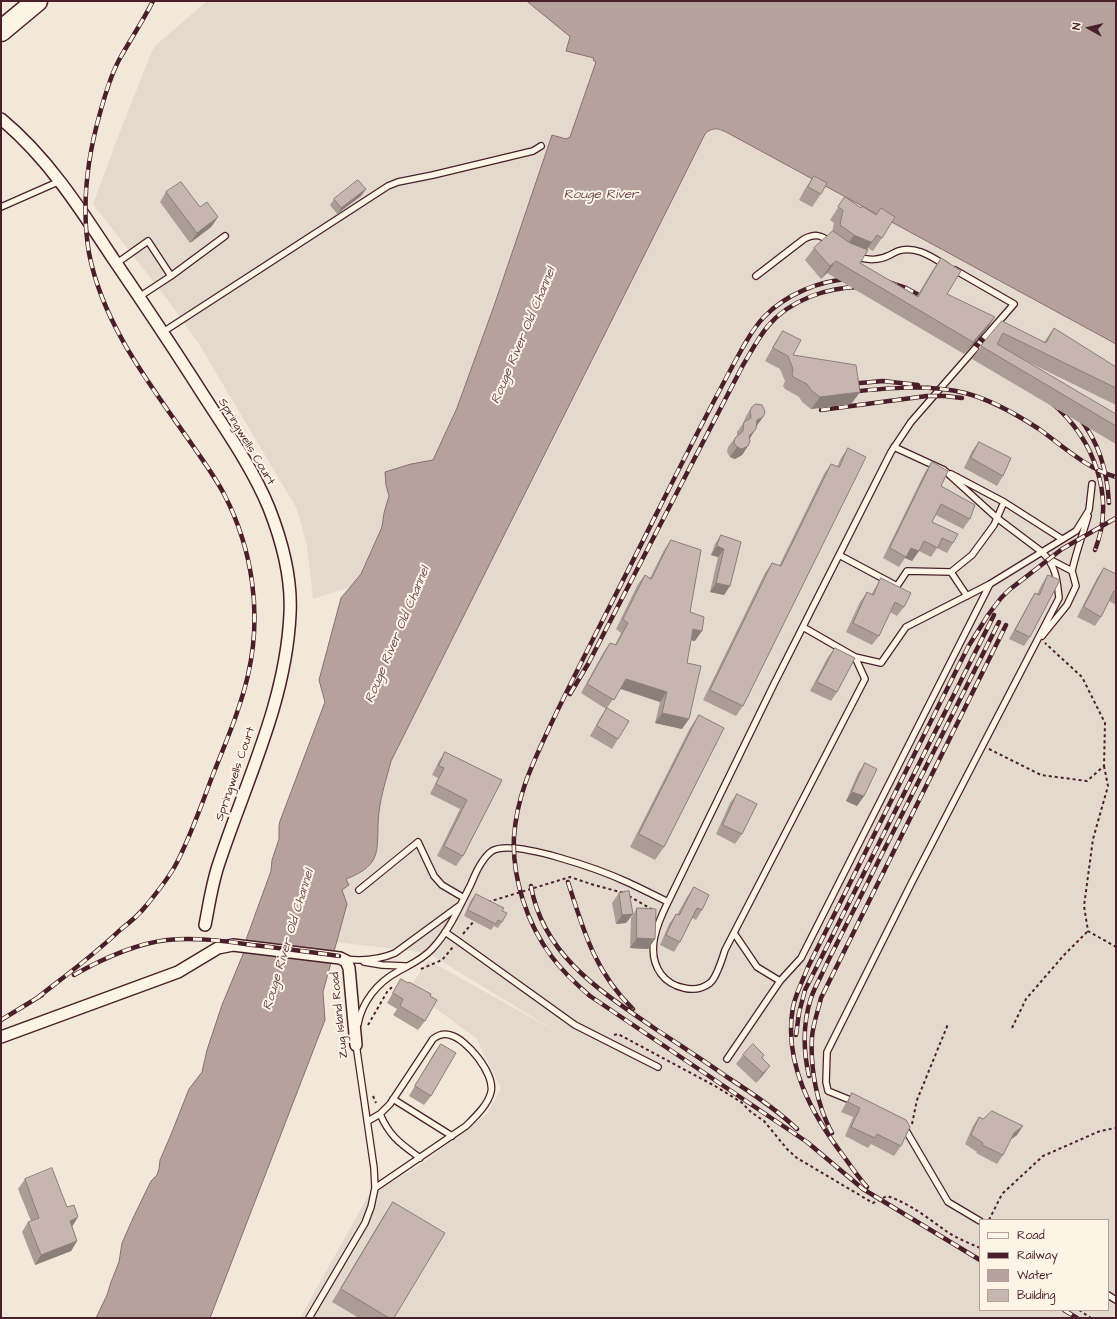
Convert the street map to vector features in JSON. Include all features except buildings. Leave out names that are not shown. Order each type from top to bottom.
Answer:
[{"type":"highway","points":[[1,31],[37,1]]},
{"type":"street","name":"Springwells Court","points":[[1,119],[45,162],[85,216],[163,332],[253,475],[269,508],[287,566],[290,612],[287,649],[278,692],[259,752],[218,865],[205,925]]},
{"type":"street","name":"Zug Island Road","points":[[1,1037],[178,972],[218,948],[233,945],[344,959],[348,965],[356,1044]]},
{"type":"lane","points":[[163,332],[388,186],[398,182],[433,176],[534,151],[541,146]]},
{"type":"lane","points":[[1,207],[60,182]]},
{"type":"lane","points":[[756,276],[812,235],[819,235],[836,247]]},
{"type":"lane","points":[[139,297],[171,276],[225,236]]},
{"type":"lane","points":[[117,263],[148,241],[171,276]]},
{"type":"lane","points":[[848,254],[868,260],[879,259],[899,250],[918,251],[930,256],[1014,304],[911,422],[894,447],[838,555],[656,928],[654,939],[654,959],[658,969],[666,980],[677,987],[691,990],[703,987],[711,982],[734,934],[865,679],[855,657]]},
{"type":"lane","points":[[894,447],[944,470],[1004,502],[1062,539]]},
{"type":"lane","points":[[944,470],[997,518],[1049,558],[1072,571]]},
{"type":"lane","points":[[1034,646],[1067,605],[1076,586],[1072,571],[1089,510],[1092,484]]},
{"type":"lane","points":[[838,555],[897,586],[907,571],[951,572],[972,555],[994,525],[1004,502]]},
{"type":"lane","points":[[803,627],[855,657],[881,663],[906,627],[990,584],[1076,531],[1089,510]]},
{"type":"lane","points":[[863,1105],[828,1091],[826,1082],[828,1052],[909,889],[1059,598],[1056,573],[1049,558]]},
{"type":"lane","points":[[951,572],[967,596]]},
{"type":"lane","points":[[727,1059],[780,981],[801,958],[990,584]]},
{"type":"lane","points":[[359,890],[418,842],[434,876],[442,885],[464,898]]},
{"type":"lane","points":[[356,1044],[358,1022],[361,1012],[370,996],[393,974],[417,961],[428,953],[445,932],[482,862],[492,851],[506,848],[530,850],[626,881],[668,902]]},
{"type":"lane","points":[[344,959],[373,959],[395,953],[460,905]]},
{"type":"lane","points":[[445,932],[575,1025],[658,1068]]},
{"type":"lane","points":[[734,934],[757,967],[780,981]]},
{"type":"lane","points":[[344,959],[382,965],[408,966]]},
{"type":"lane","points":[[368,1121],[380,1114],[393,1099],[432,1039],[439,1034],[449,1034],[459,1039],[472,1051],[488,1073],[491,1081],[491,1092],[477,1116],[452,1136],[375,1188]]},
{"type":"lane","name":"Zug Island Road","points":[[309,1318],[365,1223],[372,1207],[375,1188],[374,1168],[356,1044]]},
{"type":"lane","points":[[393,1099],[452,1136]]},
{"type":"lane","points":[[380,1114],[390,1134],[420,1158]]},
{"type":"lane","points":[[898,1119],[948,1202],[979,1220]]},
{"type":"path","points":[[1040,639],[1082,677],[1105,722],[1104,766],[1108,786],[1093,839],[1084,906],[1088,931]]},
{"type":"path","points":[[983,746],[1040,775],[1087,781],[1104,766]]},
{"type":"path","points":[[484,904],[570,877],[625,894],[662,913]]},
{"type":"path","points":[[419,970],[442,960],[474,921]]},
{"type":"path","points":[[1088,931],[1116,947]]},
{"type":"path","points":[[1012,1028],[1026,999],[1064,955],[1088,931]]},
{"type":"path","points":[[364,1030],[387,992],[397,983]]},
{"type":"path","points":[[910,1137],[917,1100],[948,1024]]},
{"type":"path","points":[[611,1035],[618,1034],[685,1069],[728,1094],[764,1121],[787,1149],[797,1158],[873,1203],[887,1196],[896,1199],[938,1224],[947,1232],[979,1248]]},
{"type":"path","points":[[373,1096],[376,1103]]},
{"type":"path","points":[[990,1219],[1002,1194],[1043,1156],[1100,1131],[1116,1128]]},
{"type":"path","points":[[1080,1311],[1091,1318]]},
{"type":"shaded area","points":[[207,1],[527,1],[570,37],[579,53],[596,61],[570,137],[566,139],[552,135],[494,306],[457,408],[433,460],[411,464],[386,485],[389,496],[382,527],[361,574],[350,587],[313,599],[307,546],[297,509],[199,344],[173,307],[93,204],[152,51],[156,45]]},
{"type":"shaded area","points":[[713,129],[726,132],[1116,344],[1116,1318],[300,1318],[368,1196],[420,1165],[488,1113],[501,1088],[476,1038],[409,989],[428,960],[557,1032],[428,953],[336,942],[346,903],[341,890],[346,879],[357,875],[369,867],[376,855],[379,811],[391,761],[705,134]]},
{"type":"water","points":[[527,1],[1116,1],[1116,344],[726,132],[715,129],[710,130],[705,134],[391,761],[380,806],[376,853],[373,860],[367,867],[359,873],[346,879],[349,885],[342,890],[347,904],[323,992],[325,1020],[210,1318],[96,1318],[107,1295],[119,1262],[122,1243],[151,1181],[157,1175],[160,1160],[189,1089],[202,1072],[207,1050],[222,1005],[246,947],[247,937],[271,871],[272,860],[279,839],[280,821],[325,702],[319,680],[341,598],[361,574],[382,527],[389,496],[385,472],[411,464],[433,460],[457,408],[494,306],[552,135],[566,139],[570,137],[596,62],[593,60],[594,58],[566,51],[570,37]]},
{"type":"railway","points":[[37,998],[90,957],[136,916],[157,892],[172,871],[190,833],[232,727],[245,688],[252,652],[254,629],[252,583],[242,537],[234,515],[213,476],[146,378],[117,331],[105,306],[89,253],[86,200],[89,165],[95,130],[110,79],[153,1]]},
{"type":"railway","points":[[850,279],[827,282],[815,286],[782,302],[761,320],[743,347],[678,470],[538,752],[522,793],[516,821],[514,853],[523,900],[535,930],[543,944],[561,968],[590,996],[807,1142],[863,1189],[979,1259]]},
{"type":"railway","points":[[888,282],[906,288],[928,300]]},
{"type":"railway","points":[[570,694],[588,664],[743,365],[764,331],[777,317],[798,302],[822,292],[835,289],[861,287]]},
{"type":"railway","points":[[970,331],[994,349]]},
{"type":"railway","points":[[965,336],[989,354]]},
{"type":"railway","points":[[849,384],[883,381],[918,385]]},
{"type":"railway","points":[[850,392],[893,388],[937,388],[975,396],[1013,413],[1039,429],[1085,463],[1116,477]]},
{"type":"railway","points":[[821,410],[927,396],[962,398]]},
{"type":"railway","points":[[1052,403],[1067,417],[1079,434],[1090,451],[1097,470],[1102,490],[1103,510],[1101,530],[1095,550]]},
{"type":"railway","points":[[1078,416],[1097,446],[1101,457],[1109,503]]},
{"type":"railway","points":[[867,1187],[833,1141],[811,1106],[796,1068],[792,1048],[791,1028],[793,1007],[798,992],[808,967],[968,647],[988,615],[1009,590],[1062,549],[1116,518]]},
{"type":"railway","points":[[796,1035],[799,1013],[805,990],[994,615]]},
{"type":"railway","points":[[809,1076],[805,1046],[805,1027],[808,1007],[813,994],[827,963],[999,622]]},
{"type":"railway","points":[[832,1133],[822,1111],[813,1074],[812,1049],[814,1022],[821,998],[1006,625]]},
{"type":"railway","points":[[568,882],[592,950],[600,966],[609,981],[633,1009]]},
{"type":"railway","points":[[531,886],[538,910],[548,932],[561,951],[577,969],[614,1000],[755,1095],[797,1129]]},
{"type":"railway","points":[[74,975],[96,963],[130,949],[155,942],[178,939],[220,941],[339,956]]},
{"type":"railway","points":[[1,1020],[42,995]]},
{"type":"railway","points":[[1066,1311],[1077,1318]]},
{"type":"water label","name":"Rouge River","points":[[601,195]]},
{"type":"water label","name":"Rouge River Old Channel","points":[[524,336]]},
{"type":"water label","name":"Rouge River Old Channel","points":[[398,635]]},
{"type":"water label","name":"Rouge River Old Channel","points":[[289,940]]}]
